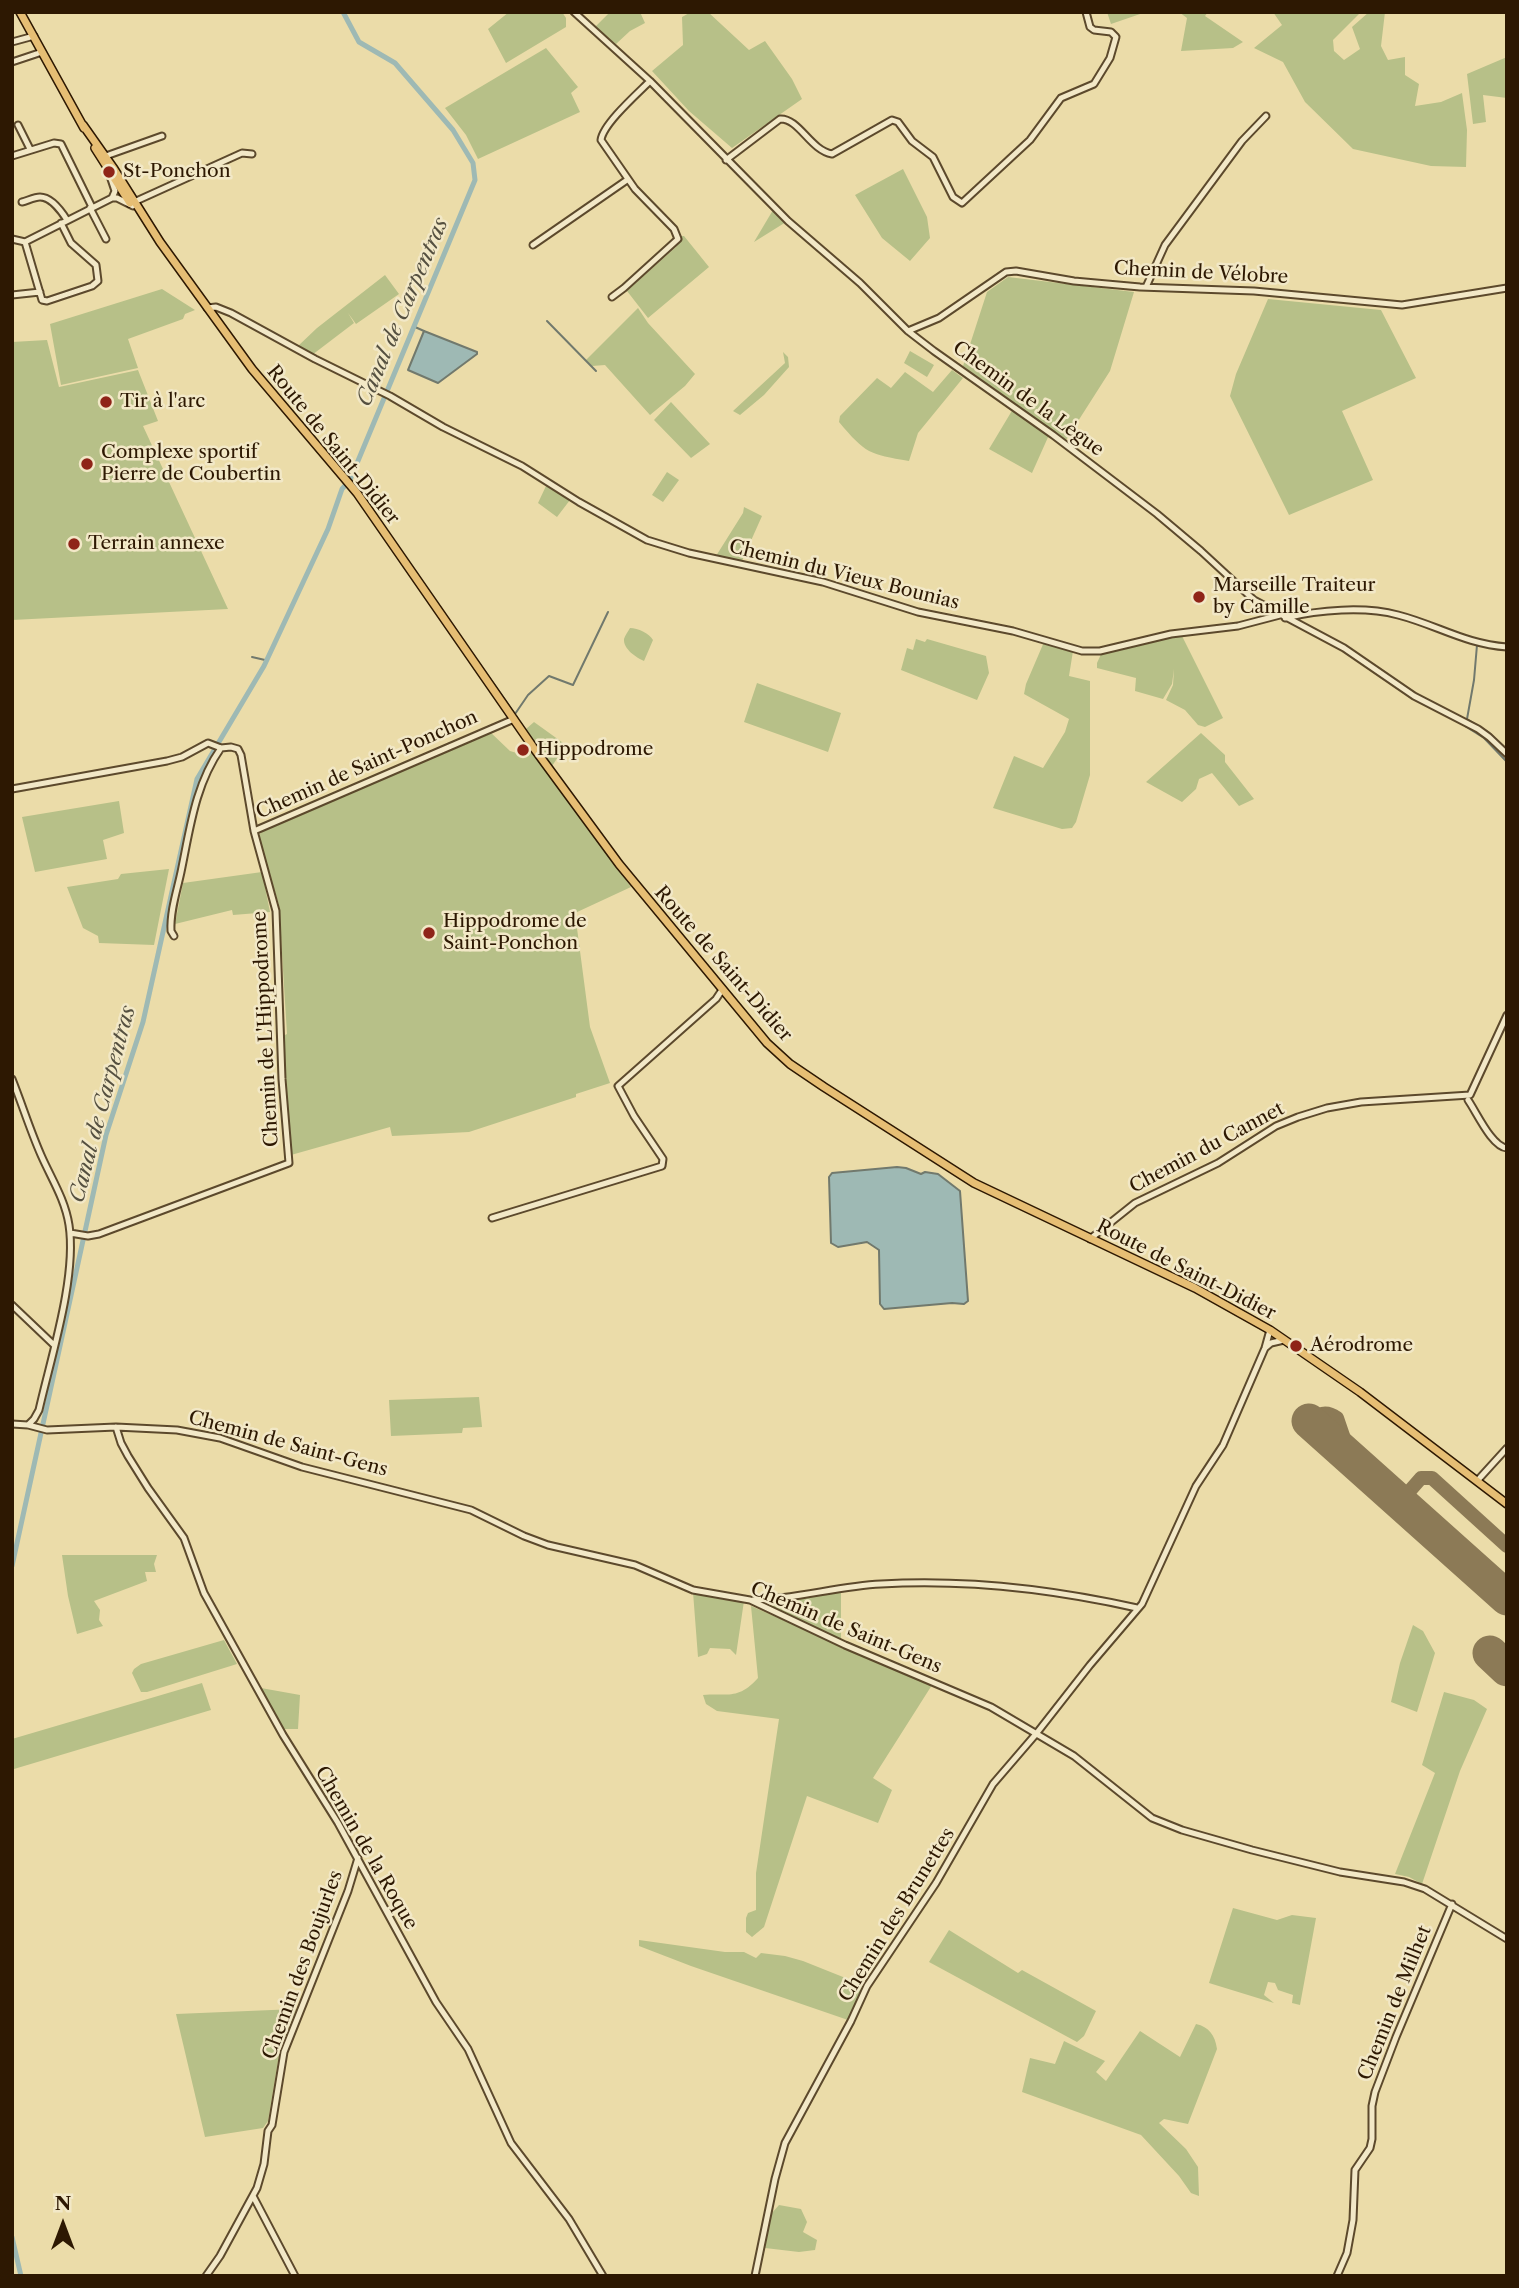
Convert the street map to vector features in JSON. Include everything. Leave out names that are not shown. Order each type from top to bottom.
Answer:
[{"type":"main road","points":[[20,12],[83,125],[120,178],[133,202]]},
{"type":"main road","points":[[103,157],[116,196],[133,202]]},
{"type":"main road","name":"Route de Saint-Didier","points":[[133,202],[265,386],[350,484],[619,864],[756,1032],[779,1055],[974,1183],[1216,1299],[1287,1340],[1507,1504]]},
{"type":"street","name":"Chemin de la Lègue","points":[[574,12],[650,81],[788,221],[860,283],[908,331],[1157,514],[1254,600],[1344,648],[1414,696],[1478,729],[1507,754]]},
{"type":"street","points":[[726,160],[780,119],[789,120],[816,147],[832,154],[892,120],[898,122],[912,141],[933,157],[953,197],[962,203],[1024,146],[1061,98],[1088,88],[1098,78],[1110,58],[1116,37],[1111,32],[1090,27],[1086,12]]},
{"type":"street","points":[[12,42],[34,36]]},
{"type":"street","points":[[12,62],[42,52]]},
{"type":"street","points":[[612,297],[678,239],[674,229],[627,180],[601,140],[601,135],[650,81]]},
{"type":"street","points":[[1146,287],[1165,245],[1242,141],[1266,116]]},
{"type":"street","points":[[18,125],[30,149]]},
{"type":"street","points":[[103,157],[162,135]]},
{"type":"street","points":[[12,156],[54,143],[62,145],[106,239]]},
{"type":"street","points":[[133,202],[242,153],[252,154]]},
{"type":"street","points":[[12,239],[25,242],[116,196],[120,178]]},
{"type":"street","points":[[533,245],[627,180]]},
{"type":"street","points":[[22,202],[44,198],[61,210],[71,243],[96,265],[98,281],[92,286],[47,301],[42,300],[25,242]]},
{"type":"street","name":"Chemin de Vélobre","points":[[908,331],[939,318],[1006,272],[1016,271],[1074,281],[1254,291],[1402,305],[1507,288]]},
{"type":"street","points":[[12,295],[40,292]]},
{"type":"street","name":"Chemin du Vieux Bounias","points":[[207,308],[216,307],[231,313],[390,396],[443,427],[522,466],[647,540],[689,553],[831,584],[918,612],[1013,631],[1074,649],[1091,651],[1185,632],[1337,612],[1387,613],[1414,620],[1466,640],[1507,647]]},
{"type":"street","name":"Chemin de Saint-Ponchon","points":[[12,789],[167,761],[182,757],[208,743],[239,751],[254,831],[514,719]]},
{"type":"street","points":[[174,936],[171,931],[173,908],[198,791],[220,748]]},
{"type":"street","name":"Chemin de L'Hippodrome","points":[[70,1233],[99,1234],[289,1163],[282,1079],[276,911],[254,831]]},
{"type":"street","points":[[492,1218],[662,1166],[663,1159],[634,1116],[618,1086],[716,999],[722,990]]},
{"type":"street","name":"Chemin du Cannet","points":[[1090,1239],[1135,1203],[1218,1163],[1276,1126],[1298,1117],[1326,1108],[1361,1102],[1470,1095],[1507,1015]]},
{"type":"street","points":[[12,1079],[41,1154],[64,1202],[70,1233],[68,1279],[54,1345],[39,1410],[28,1425]]},
{"type":"street","points":[[1468,1100],[1499,1147],[1507,1148]]},
{"type":"street","points":[[12,1305],[54,1345]]},
{"type":"street","name":"Chemin des Brunettes","points":[[755,2276],[775,2179],[786,2143],[867,1986],[936,1883],[993,1784],[1142,1604],[1196,1486],[1223,1445],[1272,1331]]},
{"type":"street","points":[[1267,1346],[1275,1341],[1287,1340]]},
{"type":"street","name":"Chemin de Saint-Gens","points":[[12,1424],[28,1425],[41,1430],[116,1427],[177,1430],[220,1438],[302,1467],[471,1510],[548,1545],[635,1565],[693,1590],[750,1600],[845,1645],[991,1707],[1074,1756],[1152,1818],[1197,1835],[1340,1872],[1404,1882],[1425,1889],[1507,1939]]},
{"type":"street","name":"Chemin de la Roque","points":[[116,1427],[121,1443],[134,1466],[184,1538],[204,1593],[283,1735],[358,1858],[436,2002],[468,2049],[511,2143],[569,2219],[603,2276]]},
{"type":"street","points":[[1476,1481],[1507,1448]]},
{"type":"street","points":[[750,1600],[776,1599],[880,1584],[974,1583],[1054,1591],[1137,1608]]},
{"type":"street","name":"Chemin des Boujurles","points":[[206,2276],[253,2196],[264,2164],[285,2052],[348,1891],[358,1858]]},
{"type":"street","name":"Chemin de Milhet","points":[[1337,2276],[1347,2253],[1353,2220],[1354,2170],[1370,2148],[1372,2139],[1372,2106],[1376,2092],[1395,2037],[1452,1904]]},
{"type":"street","points":[[253,2196],[295,2276]]},
{"type":"green space","points":[[509,12],[562,12],[566,18],[566,27],[506,63],[488,29]]},
{"type":"green space","points":[[610,12],[640,12],[645,23],[630,31],[616,44],[595,27]]},
{"type":"green space","points":[[691,12],[708,12],[749,50],[765,41],[792,79],[802,99],[732,148],[689,111],[652,71],[683,45],[682,17]]},
{"type":"green space","points":[[1107,12],[1146,12],[1111,24]]},
{"type":"green space","points":[[1179,12],[1208,12],[1205,16],[1243,42],[1233,48],[1181,51],[1187,18]]},
{"type":"green space","points":[[1273,12],[1361,12],[1333,40],[1334,51],[1344,60],[1360,49],[1352,27],[1369,12],[1385,12],[1381,46],[1388,60],[1405,57],[1405,75],[1419,84],[1415,106],[1441,102],[1462,93],[1467,130],[1466,167],[1431,166],[1353,149],[1305,102],[1283,62],[1254,48],[1282,25]]},
{"type":"green space","points":[[546,48],[578,87],[571,93],[580,112],[478,159],[466,135],[445,108]]},
{"type":"green space","points":[[1507,57],[1507,98],[1483,95],[1486,122],[1473,124],[1467,74]]},
{"type":"green space","points":[[903,169],[927,217],[930,238],[910,261],[882,238],[855,195]]},
{"type":"green space","points":[[773,210],[786,222],[754,242]]},
{"type":"green space","points":[[681,236],[684,236],[709,267],[648,318],[627,291],[676,247]]},
{"type":"green space","points":[[385,275],[399,294],[356,324],[348,313],[354,323],[312,355],[297,347],[317,328]]},
{"type":"green space","points":[[1008,277],[1134,292],[1110,371],[1066,440],[963,366],[987,292]]},
{"type":"green space","points":[[162,289],[195,310],[185,314],[183,319],[128,339],[138,368],[61,385],[50,324]]},
{"type":"green space","points":[[1268,299],[1381,310],[1416,378],[1342,411],[1373,480],[1289,515],[1230,396],[1236,374]]},
{"type":"green space","points":[[638,308],[648,323],[695,374],[685,386],[650,415],[605,365],[592,366],[586,360]]},
{"type":"green space","name":"Complexe sportif Pierre de Coubertin","points":[[47,340],[59,387],[138,370],[158,421],[143,426],[228,609],[12,620],[12,342]]},
{"type":"green space","points":[[910,351],[934,365],[927,377],[904,363]]},
{"type":"green space","points":[[783,352],[788,357],[789,367],[764,395],[740,415],[733,411],[785,363]]},
{"type":"green space","points":[[952,370],[963,378],[918,433],[909,461],[869,451],[839,422],[840,416],[877,378],[891,388],[905,372],[933,392]]},
{"type":"green space","points":[[671,402],[710,444],[691,458],[654,420]]},
{"type":"green space","points":[[1013,409],[1049,435],[1032,473],[989,449]]},
{"type":"green space","points":[[667,472],[679,480],[663,502],[652,495]]},
{"type":"green space","points":[[546,486],[570,500],[557,517],[538,503]]},
{"type":"green space","points":[[744,507],[762,516],[741,563],[716,556],[743,513]]},
{"type":"green space","points":[[630,628],[643,631],[653,640],[644,661],[628,650],[624,643]]},
{"type":"green space","points":[[1182,636],[1223,718],[1205,727],[1198,725],[1185,710],[1166,700],[1173,685],[1174,669],[1172,684],[1163,699],[1135,691],[1136,678],[1097,668],[1102,652]]},
{"type":"green space","points":[[916,639],[925,642],[927,639],[986,656],[989,673],[977,700],[901,670],[907,648],[913,650]]},
{"type":"green space","points":[[1044,642],[1073,651],[1069,676],[1090,681],[1090,775],[1072,828],[1062,829],[993,808],[1014,756],[1043,768],[1065,732],[1069,719],[1024,694]]},
{"type":"green space","points":[[757,683],[841,713],[828,752],[744,722]]},
{"type":"green space","points":[[534,722],[566,745],[552,766],[526,729]]},
{"type":"green space","name":"Hippodrome de Saint-Ponchon","points":[[488,730],[510,751],[527,756],[532,752],[631,887],[575,913],[590,1027],[610,1083],[469,1132],[392,1136],[390,1127],[291,1155],[286,1109],[283,1036],[287,1034],[279,905],[258,836],[263,831]]},
{"type":"green space","points":[[1201,733],[1225,755],[1225,762],[1254,799],[1239,806],[1212,773],[1199,779],[1196,789],[1182,802],[1146,782]]},
{"type":"green space","points":[[119,801],[124,833],[103,840],[107,859],[35,872],[22,817]]},
{"type":"green space","points":[[169,869],[154,945],[99,943],[98,936],[83,928],[67,887],[118,879],[121,874]]},
{"type":"green space","points":[[262,872],[270,912],[233,915],[232,910],[175,924],[183,883]]},
{"type":"green space","points":[[479,1397],[482,1427],[463,1428],[462,1433],[391,1436],[389,1400]]},
{"type":"green space","points":[[62,1555],[157,1555],[154,1564],[156,1572],[145,1572],[147,1581],[94,1601],[100,1610],[99,1620],[103,1626],[77,1634]]},
{"type":"green space","points":[[693,1592],[744,1601],[736,1655],[730,1649],[710,1648],[707,1654],[698,1657]]},
{"type":"green space","points":[[841,1592],[841,1639],[770,1605],[775,1602]]},
{"type":"green space","points":[[751,1606],[932,1685],[873,1778],[892,1790],[878,1823],[807,1796],[764,1927],[752,1937],[746,1932],[746,1918],[748,1913],[756,1910],[756,1873],[779,1719],[717,1711],[706,1704],[703,1695],[739,1693],[758,1678]]},
{"type":"green space","points":[[1413,1625],[1423,1631],[1435,1653],[1417,1712],[1391,1702]]},
{"type":"green space","points":[[224,1640],[237,1664],[141,1692],[132,1673],[141,1664]]},
{"type":"green space","points":[[202,1683],[211,1710],[14,1769],[12,1739]]},
{"type":"green space","points":[[261,1688],[300,1695],[298,1729],[284,1729],[280,1725]]},
{"type":"green space","points":[[1444,1692],[1474,1700],[1487,1709],[1460,1771],[1422,1884],[1395,1874],[1435,1773],[1422,1765]]},
{"type":"green space","points":[[1233,1908],[1277,1920],[1292,1915],[1316,1918],[1300,2005],[1292,2003],[1293,1995],[1278,1990],[1275,1983],[1268,1982],[1264,1995],[1274,2003],[1209,1983]]},
{"type":"green space","points":[[949,1930],[1018,1973],[1022,1970],[1096,2011],[1084,2036],[1077,2042],[929,1962]]},
{"type":"green space","points":[[639,1940],[725,1952],[744,1952],[756,1958],[761,1953],[785,1956],[863,1985],[848,2020],[691,1966],[639,1946]]},
{"type":"green space","points":[[296,2009],[280,2049],[268,2121],[263,2128],[205,2137],[176,2014]]},
{"type":"green space","points":[[1196,2024],[1211,2032],[1217,2049],[1188,2124],[1164,2119],[1159,2123],[1186,2149],[1198,2167],[1199,2196],[1191,2193],[1141,2135],[1022,2092],[1030,2058],[1055,2064],[1064,2041],[1105,2061],[1096,2072],[1106,2081],[1140,2031],[1180,2057]]},
{"type":"green space","points":[[779,2205],[801,2209],[807,2222],[803,2232],[817,2240],[815,2250],[799,2252],[765,2248],[771,2214]]},
{"type":"water","points":[[424,331],[477,354],[438,383],[408,370]]},
{"type":"water","points":[[897,1167],[921,1174],[938,1174],[960,1191],[968,1301],[964,1304],[884,1309],[880,1304],[879,1250],[867,1242],[838,1247],[831,1243],[829,1177],[832,1173]]},
{"type":"waterway","name":"Canal de Carpentras","points":[[12,1566],[106,1135],[143,1022],[197,779],[264,666],[328,529],[342,489],[350,480],[475,180],[473,163],[453,130],[395,63],[359,42],[343,12]]},
{"type":"waterway","points":[[547,321],[596,371]]},
{"type":"waterway","points":[[415,327],[424,331]]},
{"type":"waterway","points":[[472,653],[515,714],[528,695],[549,676],[573,685],[608,612]]},
{"type":"waterway","points":[[1477,645],[1467,719],[1488,732],[1507,750]]},
{"type":"waterway","points":[[252,657],[265,660]]},
{"type":"waterway","points":[[1465,726],[1484,738],[1507,762]]},
{"type":"waterway","name":"Canal de Carpentras","points":[[12,2237],[21,2276]]},
{"type":"taxiway","points":[[1313,1424],[1322,1414],[1337,1418],[1351,1459]]},
{"type":"taxiway","points":[[1400,1502],[1421,1478],[1432,1478],[1507,1546]]},
{"type":"runway","points":[[1309,1421],[1507,1598]]},
{"type":"runway","points":[[1490,1653],[1507,1669]]},
{"type":"place","name":"St-Ponchon","points":[[109,172]]},
{"type":"place","name":"Tir à l'arc","points":[[106,402]]},
{"type":"place","name":"Complexe sportif Pierre de Coubertin","points":[[87,464]]},
{"type":"place","name":"Terrain annexe","points":[[74,544]]},
{"type":"place","name":"Marseille Traiteur by Camille","points":[[1199,597]]},
{"type":"place","name":"Hippodrome","points":[[523,750]]},
{"type":"place","name":"Hippodrome de Saint-Ponchon","points":[[429,933]]},
{"type":"place","name":"Aérodrome","points":[[1296,1346]]}]
